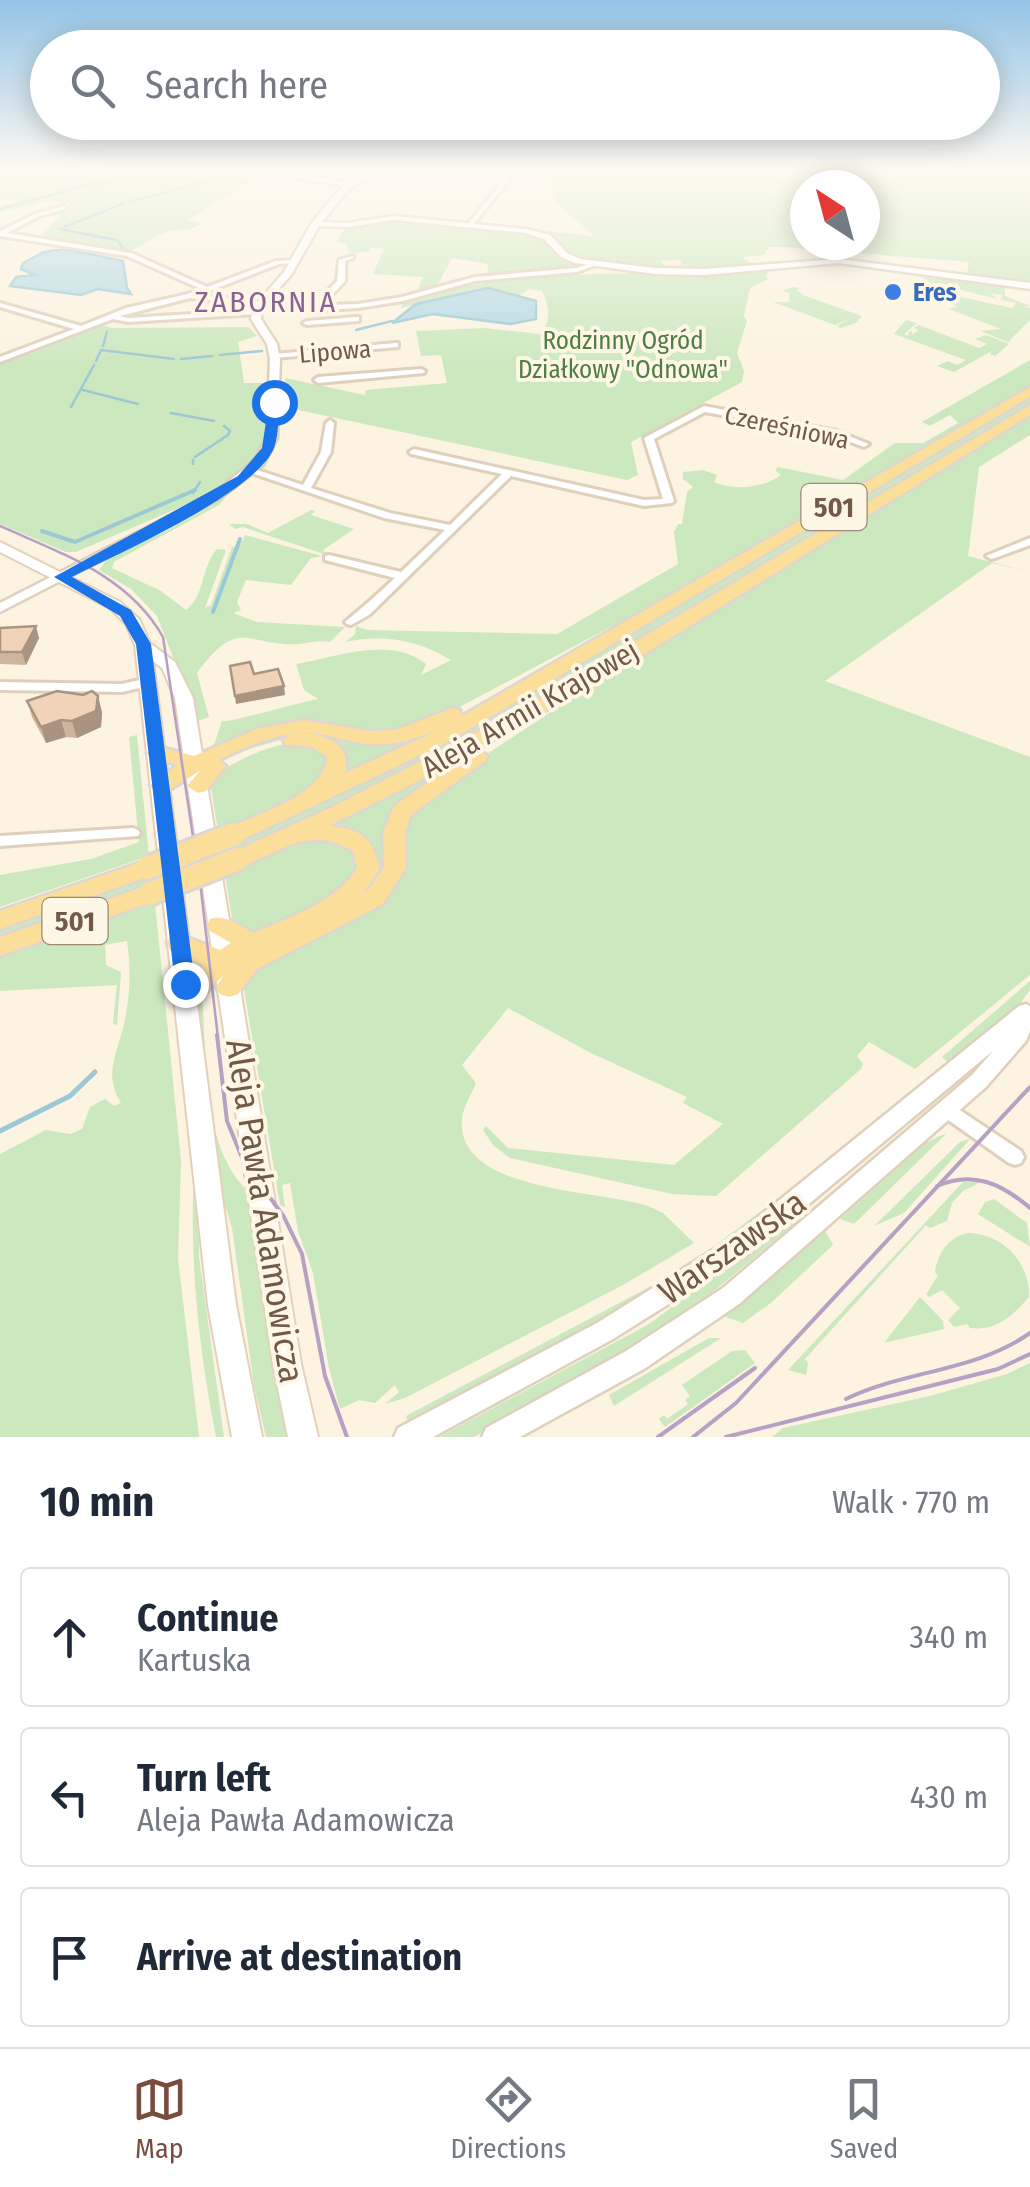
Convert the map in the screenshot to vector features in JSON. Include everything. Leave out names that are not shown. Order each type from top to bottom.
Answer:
[{"type":"main road","name":"Aleja Armii Krajowej","points":[[0,920],[234,834],[439,738],[1030,391]]},
{"type":"main road","name":"Aleja Armii Krajowej","points":[[0,947],[238,858],[426,771],[581,682],[1030,409]]},
{"type":"main road","points":[[0,546],[126,614],[143,644],[175,674],[202,764],[219,926],[241,956]]},
{"type":"main road","points":[[161,785],[288,728],[322,727],[376,738],[404,736],[432,726],[622,625],[638,622]]},
{"type":"main road","name":"Aleja Pawła Adamowicza","points":[[143,644],[222,1305],[247,1437]]},
{"type":"main road","points":[[179,943],[241,956],[375,898],[395,868],[396,822],[411,802],[576,692],[581,682]]},
{"type":"main road","points":[[157,753],[202,764],[285,741],[325,743],[336,754],[338,770],[327,787],[304,804]]},
{"type":"main road","points":[[186,996],[241,956],[351,893],[366,876],[369,857],[358,842],[333,834],[299,832]]},
{"type":"main road","points":[[229,987],[241,956]]},
{"type":"main road","name":"Aleja Pawła Adamowicza","points":[[229,987],[287,1364],[303,1437]]},
{"type":"street","points":[[7,235],[129,254],[206,290]]},
{"type":"street","points":[[257,308],[294,262],[309,235]]},
{"type":"street","points":[[541,235],[550,239],[564,256],[593,264],[686,272],[839,261],[1030,286]]},
{"type":"street","points":[[323,308],[328,295],[341,281],[342,260],[351,257]]},
{"type":"street","points":[[0,360],[113,316],[190,296],[278,262],[294,262]]},
{"type":"street","points":[[113,316],[128,320],[398,300],[475,279],[577,270],[593,264]]},
{"type":"street","points":[[190,296],[257,308]]},
{"type":"street","points":[[0,305],[82,328]]},
{"type":"street","points":[[0,606],[222,493],[251,471],[272,438],[275,356],[257,308]]},
{"type":"street","points":[[305,309],[311,326],[356,319]]},
{"type":"street","name":"Lipowa","points":[[275,356],[395,346]]},
{"type":"street","points":[[317,353],[318,382],[421,370]]},
{"type":"street","name":"Czereśniowa","points":[[414,452],[634,502],[669,502],[649,438],[704,410],[836,434],[864,444]]},
{"type":"street","points":[[306,488],[326,452],[330,424]]},
{"type":"street","points":[[251,471],[388,516],[450,528]]},
{"type":"street","points":[[351,622],[508,474]]},
{"type":"street","points":[[991,556],[1030,541]]},
{"type":"street","points":[[330,558],[402,576]]},
{"type":"street","points":[[0,686],[122,688],[148,682]]},
{"type":"street","points":[[0,841],[133,833]]},
{"type":"street","name":"Warszawska","points":[[407,1437],[671,1292],[770,1223],[1028,1009]]},
{"type":"street","name":"Warszawska","points":[[495,1437],[636,1360],[718,1305],[1001,1058],[1019,1034],[1028,1009]]},
{"type":"street","points":[[926,1095],[1015,1157]]},
{"type":"green space","points":[[42,235],[159,235],[124,253],[39,238]]},
{"type":"green space","points":[[341,235],[533,235],[547,241],[561,257],[585,266],[483,275],[489,273],[487,264],[452,258],[438,284],[417,291],[423,277],[373,274],[384,249],[372,247],[369,252],[349,253],[347,244],[336,242]]},
{"type":"green space","points":[[546,235],[790,235],[790,247],[769,247],[764,255],[742,257],[753,264],[775,262],[772,264],[723,268],[672,266],[682,265],[680,260],[660,261],[667,267],[619,266],[573,257]]},
{"type":"green space","points":[[880,235],[1030,235],[1030,283],[967,274],[969,262],[880,255]]},
{"type":"green space","name":"Rodzinny Ogród Działkowy \"Odnowa\"","points":[[768,270],[769,279],[750,288],[744,316],[747,321],[737,353],[744,371],[742,382],[631,442],[638,475],[627,480],[289,408],[285,378],[365,395],[366,390],[447,383],[441,355],[421,356],[416,331],[484,328],[540,334],[548,318],[542,291],[529,289],[518,296],[488,288],[401,308],[403,303],[448,290],[584,274]]},
{"type":"green space","points":[[921,274],[1005,285],[1005,296],[1030,306],[1022,307],[1030,308],[1030,320],[1008,342],[980,331],[1001,329],[949,309],[957,307],[940,296],[943,293],[1012,308],[1016,303],[1000,300],[1003,295],[990,293],[997,299],[922,280],[927,275]]},
{"type":"green space","points":[[800,288],[797,290],[803,295],[862,316],[856,323],[841,328],[837,326],[849,319],[835,325],[773,302],[789,302],[790,293],[782,291]]},
{"type":"green space","points":[[906,320],[917,323],[904,334],[907,336],[911,330],[913,335],[919,325],[979,348],[987,344],[975,339],[986,335],[1009,344],[995,356],[990,354],[992,351],[954,372],[937,366],[948,361],[957,365],[966,360],[894,334]]},
{"type":"green space","points":[[102,325],[249,327],[257,336],[238,342],[244,383],[266,383],[271,390],[269,431],[257,459],[218,491],[76,552],[66,552],[0,524],[0,364]]},
{"type":"green space","points":[[1030,360],[1030,386],[718,570],[454,710],[383,735],[311,722],[213,748],[222,721],[318,699],[304,690],[296,664],[380,649],[412,655],[426,664],[421,675],[451,660],[400,640],[345,642],[355,634],[356,626],[367,630],[557,634],[678,564],[674,532],[682,524],[687,492],[693,487],[683,479],[683,472],[703,470],[717,475],[714,482],[739,487],[774,479],[781,475],[775,470],[778,467],[843,480],[895,443],[923,443],[958,423],[950,415],[930,426],[922,422]]},
{"type":"green space","points":[[1030,395],[1030,404],[537,703],[442,756],[263,842],[241,869],[295,846],[322,841],[352,845],[363,866],[334,898],[254,935],[233,924],[210,781],[218,774],[271,748],[299,742],[313,744],[331,757],[321,781],[292,799],[232,824],[235,839],[315,805]]},
{"type":"green space","points":[[1030,414],[1030,435],[979,467],[968,556],[1030,572],[992,563],[825,681],[1030,757],[1030,975],[915,1069],[869,1042],[857,1056],[863,1064],[861,1069],[716,1196],[672,1194],[510,1158],[493,1145],[483,1130],[486,1126],[508,1148],[674,1165],[723,1124],[683,1103],[687,1097],[591,1053],[508,1008],[462,1065],[476,1083],[462,1121],[469,1148],[486,1165],[510,1176],[648,1206],[663,1213],[694,1243],[623,1285],[405,1398],[385,1404],[399,1392],[395,1385],[375,1403],[359,1400],[340,1409],[313,1273],[298,1231],[290,1183],[282,1185],[285,1207],[280,1205],[243,983],[248,970],[368,909],[403,824],[437,787],[575,696]]},
{"type":"green space","points":[[225,498],[219,505],[114,562],[112,568],[161,591],[186,610],[197,597],[212,556],[217,549],[226,550],[205,608],[211,605],[232,547],[240,546],[245,535],[322,556],[311,558],[291,585],[246,580],[237,602],[241,610],[233,613],[257,622],[345,627],[330,642],[280,644],[244,638],[224,644],[197,673],[209,717],[198,721],[157,616],[131,589],[99,570],[109,557],[103,559],[168,530]]},
{"type":"green space","points":[[315,511],[311,515],[354,529],[323,550],[330,556],[229,524],[247,524],[268,533]]},
{"type":"green space","points":[[465,715],[409,747],[339,779],[345,767],[301,734],[218,758],[297,730],[405,740]]},
{"type":"green space","points":[[137,735],[149,856],[0,907],[0,875],[91,859],[139,842],[129,737]]},
{"type":"green space","points":[[482,747],[409,796],[375,890],[237,955],[367,888],[378,860],[366,840],[318,829]]},
{"type":"green space","points":[[148,874],[149,887],[0,940],[0,926]]},
{"type":"green space","points":[[155,903],[181,1160],[178,1258],[199,1437],[0,1437],[0,1154],[46,1130],[70,1134],[82,1129],[90,1107],[105,1099],[114,1106],[121,1103],[112,1071],[127,1011],[129,971],[127,941],[105,945],[106,965],[121,972],[117,1025],[113,1024],[117,985],[0,991],[0,956]]},
{"type":"green space","points":[[1030,981],[1030,990],[1019,1005],[950,1064],[942,1057]]},
{"type":"green space","points":[[202,992],[206,1071],[214,1125],[233,1173],[249,1192],[290,1437],[266,1437],[254,1385],[232,1228],[218,1181],[197,1011]]},
{"type":"green space","points":[[947,1133],[854,1224],[840,1219],[927,1142]]},
{"type":"green space","points":[[970,1139],[904,1213],[874,1226],[960,1142]]},
{"type":"green space","points":[[194,1172],[199,1183],[199,1257],[224,1437],[216,1437],[200,1338],[194,1272]]},
{"type":"green space","points":[[963,1182],[981,1182],[963,1191],[952,1203],[947,1221],[930,1228],[926,1225],[805,1359],[806,1375],[788,1370]]},
{"type":"green space","points":[[785,1193],[790,1198],[746,1231],[653,1291],[408,1422],[406,1416],[653,1285],[716,1245]]},
{"type":"green space","points":[[994,1199],[1027,1223],[1030,1247],[978,1214],[985,1202]]},
{"type":"green space","points":[[803,1209],[808,1213],[674,1324],[474,1437],[439,1437],[649,1324]]},
{"type":"green space","points":[[825,1231],[833,1245],[772,1302],[743,1323],[723,1316]]},
{"type":"green space","points":[[967,1233],[1002,1244],[1019,1261],[1028,1284],[1029,1297],[1010,1316],[988,1327],[954,1327],[948,1320],[960,1308],[942,1290],[929,1297],[926,1294],[938,1276],[936,1265],[945,1247]]},
{"type":"green space","points":[[920,1297],[943,1321],[944,1329],[884,1343]]},
{"type":"green space","points":[[709,1338],[721,1338],[614,1406],[609,1395]]},
{"type":"green space","points":[[745,1350],[755,1363],[665,1427],[659,1419],[664,1415],[667,1419],[688,1404],[685,1400],[690,1396],[682,1385],[732,1351]]},
{"type":"green space","points":[[1030,1363],[1030,1437],[772,1437],[783,1428],[930,1396],[1007,1374]]},
{"type":"water","points":[[65,249],[123,261],[131,294],[98,289],[81,295],[10,286],[16,277],[35,275],[21,269],[23,263],[44,252]]},
{"type":"water","points":[[488,288],[536,301],[536,319],[511,324],[433,314],[392,323],[416,304]]},
{"type":"building","points":[[36,626],[22,652],[0,652],[0,628]]},
{"type":"building","points":[[250,662],[254,674],[278,669],[284,686],[235,696],[230,666]]},
{"type":"building","points":[[57,691],[83,695],[92,691],[98,696],[96,711],[41,727],[27,701]]},
{"type":"waterway","points":[[91,235],[117,240],[121,245]]},
{"type":"waterway","points":[[122,247],[125,252]]},
{"type":"waterway","points":[[356,330],[392,321]]},
{"type":"waterway","points":[[103,346],[107,332]]},
{"type":"waterway","points":[[96,361],[101,350],[174,359]]},
{"type":"waterway","points":[[220,355],[262,351]]},
{"type":"waterway","points":[[181,359],[212,356]]},
{"type":"waterway","points":[[71,407],[94,365]]},
{"type":"waterway","points":[[83,390],[138,404]]},
{"type":"waterway","points":[[171,413],[214,421]]},
{"type":"waterway","points":[[195,457],[228,435],[230,431],[224,426]]},
{"type":"waterway","points":[[195,490],[200,482]]},
{"type":"waterway","points":[[42,531],[75,542],[195,490]]},
{"type":"waterway","points":[[213,612],[240,539]]},
{"type":"waterway","points":[[0,1131],[70,1096],[95,1072]]},
{"type":"tram line","points":[[0,526],[70,557],[112,582],[131,597],[163,637],[201,890],[218,1038]]},
{"type":"tram line","points":[[217,1035],[227,1121],[243,1160],[284,1217],[302,1254],[325,1376],[347,1437]]},
{"type":"tram line","points":[[938,1185],[1030,1087]]},
{"type":"tram line","points":[[938,1185],[963,1179],[986,1182],[1009,1192],[1030,1208]]},
{"type":"tram line","points":[[693,1437],[736,1403],[938,1185]]},
{"type":"tram line","points":[[846,1399],[986,1356],[1030,1333]]},
{"type":"tram line","points":[[726,1437],[998,1369],[1030,1354]]},
{"type":"tram line","points":[[658,1437],[755,1368]]},
{"type":"place","name":"Eres","points":[[893,292]]},
{"type":"district","name":"ZABORNIA","points":[[266,302]]},
{"type":"route","points":[[185,984],[143,644],[133,622],[115,604],[61,577],[166,524],[243,478],[268,449],[274,402]]}]
